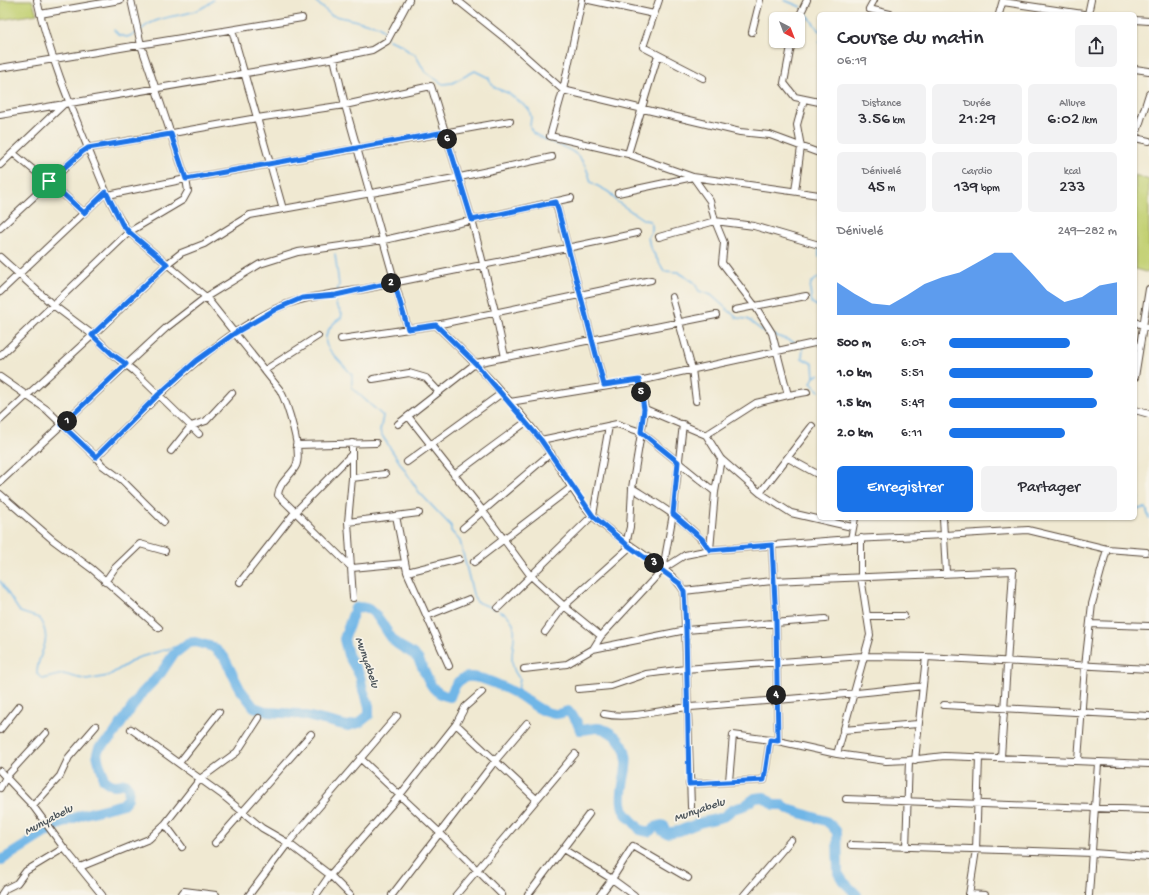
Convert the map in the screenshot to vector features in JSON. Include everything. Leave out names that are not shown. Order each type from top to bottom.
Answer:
[{"type":"street","points":[[37,0],[67,104],[122,224],[129,232],[206,298],[265,370],[286,400],[298,461],[296,466],[279,488],[278,495],[352,568],[405,563]]},
{"type":"street","points":[[40,14],[120,0]]},
{"type":"street","points":[[0,356],[129,232],[183,200],[188,191],[186,179],[141,45],[131,0]]},
{"type":"street","points":[[0,114],[156,89],[372,50],[388,40],[409,0]]},
{"type":"street","points":[[457,0],[507,40],[563,90],[740,132],[770,135],[817,152]]},
{"type":"street","points":[[582,0],[563,90],[550,136],[628,154],[693,177],[817,195]]},
{"type":"street","points":[[589,0],[654,14]]},
{"type":"street","points":[[659,0],[643,47],[703,78]]},
{"type":"street","points":[[752,32],[760,0]]},
{"type":"street","points":[[801,12],[807,0]]},
{"type":"street","points":[[874,0],[869,9],[882,12]]},
{"type":"street","points":[[1088,12],[1091,0]]},
{"type":"street","points":[[1000,12],[1003,1],[1067,12]]},
{"type":"street","points":[[0,68],[302,18]]},
{"type":"street","points":[[1137,20],[1149,21]]},
{"type":"street","points":[[232,30],[283,209]]},
{"type":"street","points":[[791,48],[784,84],[795,97],[817,102]]},
{"type":"street","points":[[628,154],[658,55]]},
{"type":"street","points":[[334,58],[345,105],[371,193],[408,329]]},
{"type":"street","points":[[1137,69],[1149,71]]},
{"type":"street","points":[[0,228],[48,181],[88,148],[257,118],[345,105],[431,86],[472,220],[505,357]]},
{"type":"street","points":[[1137,132],[1149,94]]},
{"type":"street","points":[[795,191],[801,147],[797,124],[804,99]]},
{"type":"street","points":[[0,165],[67,104]]},
{"type":"street","points":[[0,292],[84,213],[107,194],[510,121]]},
{"type":"street","points":[[1137,138],[1149,141]]},
{"type":"street","points":[[13,153],[48,181],[84,213]]},
{"type":"street","points":[[0,420],[167,264],[181,253],[204,244],[250,215],[460,178],[552,157]]},
{"type":"street","points":[[618,193],[693,177]]},
{"type":"street","points":[[693,177],[710,201],[715,221],[724,243],[722,263],[755,306],[772,335],[788,395]]},
{"type":"street","points":[[0,482],[166,328],[206,298],[260,264],[298,252],[384,240],[571,198]]},
{"type":"street","points":[[556,202],[570,248],[604,385]]},
{"type":"street","points":[[659,237],[715,221],[754,226],[817,244]]},
{"type":"street","points":[[96,457],[159,394],[196,361],[235,333],[276,309],[302,298],[336,295],[394,282],[483,266],[637,233]]},
{"type":"street","points":[[0,258],[53,305],[126,364],[199,434]]},
{"type":"street","points":[[341,339],[436,325],[495,311],[651,280]]},
{"type":"street","points":[[1137,360],[1149,289]]},
{"type":"street","points":[[735,310],[806,296]]},
{"type":"street","points":[[672,297],[692,370],[696,401]]},
{"type":"street","points":[[398,424],[476,364],[592,339],[716,315]]},
{"type":"street","points":[[1137,323],[1149,328]]},
{"type":"street","points":[[436,325],[476,364],[510,402],[551,453],[572,487],[593,516],[629,545],[664,569],[679,583],[684,591],[689,784],[691,807]]},
{"type":"street","points":[[265,370],[318,336]]},
{"type":"street","points":[[510,402],[692,370],[817,342]]},
{"type":"street","points":[[372,379],[409,373],[426,378],[439,392]]},
{"type":"street","points":[[0,377],[25,396],[46,409],[96,457],[102,465],[121,479],[164,522]]},
{"type":"street","points":[[545,632],[564,606],[629,545],[632,488],[644,409],[639,380]]},
{"type":"street","points":[[706,435],[756,404],[788,395],[807,392]]},
{"type":"street","points":[[171,451],[191,426],[206,421],[232,393]]},
{"type":"street","points":[[407,462],[502,393]]},
{"type":"street","points":[[644,409],[706,435],[721,459],[760,492],[791,513],[817,519]]},
{"type":"street","points":[[1137,411],[1149,414]]},
{"type":"street","points":[[408,416],[483,511],[530,575],[564,606],[601,636]]},
{"type":"street","points":[[454,475],[526,422]]},
{"type":"street","points":[[541,440],[618,424],[641,432],[715,492]]},
{"type":"street","points":[[664,569],[673,514],[682,424]]},
{"type":"street","points":[[498,608],[530,575],[593,516],[609,426]]},
{"type":"street","points":[[760,492],[812,426]]},
{"type":"street","points":[[352,443],[352,478],[348,522],[354,598]]},
{"type":"street","points":[[296,445],[376,443]]},
{"type":"street","points":[[463,528],[551,453]]},
{"type":"street","points":[[240,582],[295,512],[351,454]]},
{"type":"street","points":[[788,458],[817,474]]},
{"type":"street","points":[[710,550],[715,492],[721,459]]},
{"type":"street","points":[[352,478],[385,474]]},
{"type":"street","points":[[474,562],[572,487]]},
{"type":"street","points":[[632,488],[673,514],[702,539],[710,550]]},
{"type":"street","points":[[0,494],[53,540],[92,569],[159,628]]},
{"type":"street","points":[[348,522],[419,513]]},
{"type":"street","points":[[396,516],[407,572],[449,666]]},
{"type":"street","points":[[822,520],[852,527]]},
{"type":"street","points":[[851,538],[854,520]]},
{"type":"street","points":[[943,520],[946,573]]},
{"type":"street","points":[[593,649],[601,636],[664,569],[685,555],[710,550],[851,538],[944,535],[1028,530],[1107,549],[1146,552]]},
{"type":"street","points":[[837,754],[870,635],[861,577],[861,538]]},
{"type":"street","points":[[105,582],[114,569],[140,544],[166,551]]},
{"type":"street","points":[[772,545],[772,581],[776,621],[775,662],[778,741]]},
{"type":"street","points":[[1078,760],[1085,666],[1092,604],[1107,549]]},
{"type":"street","points":[[407,572],[459,559]]},
{"type":"street","points":[[684,591],[772,581],[1013,571],[1001,757]]},
{"type":"street","points":[[427,616],[469,599]]},
{"type":"street","points":[[867,616],[904,616]]},
{"type":"street","points":[[524,669],[567,664],[593,649],[686,630],[776,621],[825,619]]},
{"type":"street","points":[[1090,624],[1149,626]]},
{"type":"street","points":[[578,689],[611,686],[646,674],[686,669],[863,656],[926,657],[1149,669]]},
{"type":"street","points":[[906,848],[906,801],[918,724],[926,657]]},
{"type":"street","points":[[604,714],[617,717],[688,707],[776,701],[923,686]]},
{"type":"street","points":[[316,895],[330,875],[400,795],[456,724],[465,708],[482,692]]},
{"type":"street","points":[[944,705],[1081,714],[1149,716]]},
{"type":"street","points":[[0,730],[19,706]]},
{"type":"street","points":[[180,763],[219,712]]},
{"type":"street","points":[[249,895],[288,843],[397,716]]},
{"type":"street","points":[[80,867],[149,839],[165,824],[200,779],[236,752],[259,718]]},
{"type":"street","points":[[392,895],[495,761],[527,723]]},
{"type":"street","points":[[456,724],[536,799]]},
{"type":"street","points":[[843,730],[918,724]]},
{"type":"street","points":[[33,806],[60,776],[69,757],[96,726]]},
{"type":"street","points":[[131,729],[180,763],[243,811],[262,828],[288,843],[330,875],[350,895]]},
{"type":"street","points":[[0,788],[6,777],[46,733]]},
{"type":"street","points":[[215,843],[311,734]]},
{"type":"street","points":[[729,781],[733,735],[778,741],[837,754],[886,761],[912,760],[944,756],[1078,760],[1098,763],[1149,764]]},
{"type":"street","points":[[689,784],[764,780],[770,740]]},
{"type":"street","points":[[456,895],[574,754]]},
{"type":"street","points":[[979,757],[976,850],[969,894],[985,895]]},
{"type":"street","points":[[360,758],[440,833],[502,895]]},
{"type":"street","points":[[1089,895],[1098,763]]},
{"type":"street","points":[[0,771],[33,806],[64,848],[102,895]]},
{"type":"street","points":[[846,799],[1149,810]]},
{"type":"street","points":[[528,895],[589,814]]},
{"type":"street","points":[[165,824],[182,846]]},
{"type":"street","points":[[744,895],[791,840]]},
{"type":"street","points":[[851,845],[1092,853],[1149,857]]},
{"type":"street","points":[[600,895],[633,846],[688,878]]},
{"type":"street","points":[[1,895],[5,889],[17,883],[26,871],[64,848]]},
{"type":"street","points":[[563,849],[612,878],[634,895]]},
{"type":"street","points":[[181,895],[184,891],[216,895]]},
{"type":"green space","points":[[0,0],[32,0],[37,14],[0,20]]},
{"type":"green space","points":[[1137,176],[1149,180],[1149,273],[1137,270]]},
{"type":"waterway","points":[[140,31],[157,21],[196,10],[213,0]]},
{"type":"waterway","points":[[314,0],[331,15],[379,26],[387,37]]},
{"type":"waterway","points":[[784,0],[801,7]]},
{"type":"waterway","points":[[804,10],[817,28]]},
{"type":"waterway","points":[[114,30],[119,35],[127,37],[137,33]]},
{"type":"waterway","points":[[389,40],[402,45],[409,52],[415,54],[425,72],[443,84],[452,83],[475,71],[489,78],[490,82],[495,88],[508,93],[529,109],[531,117],[530,127],[533,133],[576,154],[582,160],[587,169],[591,182],[611,194],[616,201],[644,220],[650,221],[652,228],[648,237],[650,247],[664,271],[678,272],[694,282],[699,291],[711,295],[737,318],[747,319],[765,333],[771,334]]},
{"type":"waterway","points":[[335,254],[339,285],[337,291]]},
{"type":"waterway","points":[[817,278],[811,283],[810,290],[812,303],[817,306]]},
{"type":"waterway","points":[[336,295],[336,305],[342,314],[341,318],[331,326],[327,334],[327,346],[352,375],[352,388],[383,416],[380,431],[383,437],[419,492],[451,526],[451,531],[460,541],[474,598],[477,602],[495,609]]},
{"type":"waterway","points":[[774,335],[799,344]]},
{"type":"waterway","points":[[803,347],[802,358],[813,364],[814,377],[811,383],[817,389]]},
{"type":"waterway","points":[[1137,495],[1139,497],[1137,502]]},
{"type":"waterway","points":[[1137,509],[1146,508],[1149,518]]},
{"type":"waterway","points":[[0,581],[20,612],[39,618],[44,627],[45,641],[37,674],[43,679],[63,674],[87,680],[108,676],[137,658],[188,643]]},
{"type":"waterway","name":"Munyabelu","points":[[0,861],[56,826],[81,815],[123,804],[128,798],[129,788],[125,783],[113,785],[103,779],[103,773],[97,754],[99,748],[112,737],[141,694],[161,673],[173,655],[188,643],[195,642],[213,647],[224,657],[240,689],[254,707],[268,712],[298,714],[348,726],[359,723],[369,715],[369,706],[360,676],[348,655],[344,639],[355,608],[363,607],[374,613],[396,643],[416,656],[437,692],[450,697],[453,689],[460,680],[467,677],[474,677],[490,681],[517,694],[545,711],[556,714],[568,711],[576,720],[580,730],[600,728],[615,736],[622,744],[627,760],[622,794],[624,811],[640,830],[649,832],[655,827],[662,825],[664,826],[662,831],[666,833],[679,831],[699,823],[723,817],[733,809],[744,806],[755,798],[764,797],[774,805],[782,805],[788,809],[826,821],[832,826],[837,832],[838,873],[843,881],[857,895]]},
{"type":"waterway","points":[[499,611],[507,615],[512,622],[514,629],[512,663],[514,671],[520,679],[517,694]]},
{"type":"route","points":[[445,132],[472,220],[556,202],[570,248],[604,385],[639,380],[644,409],[641,432],[678,462],[673,514],[702,539],[710,550],[772,545],[772,581],[776,621],[775,662],[778,741],[770,740],[764,780],[689,784],[684,591],[679,583],[664,569],[626,544],[593,516],[572,487],[551,453],[510,402],[476,364],[436,325],[408,329],[394,282],[336,295],[302,298],[276,309],[235,333],[196,361],[159,394],[96,457],[62,425],[126,364],[112,354],[92,335],[167,264],[129,232],[122,224],[106,192],[84,213],[49,181],[88,148],[171,134],[186,179],[445,132]]}]
